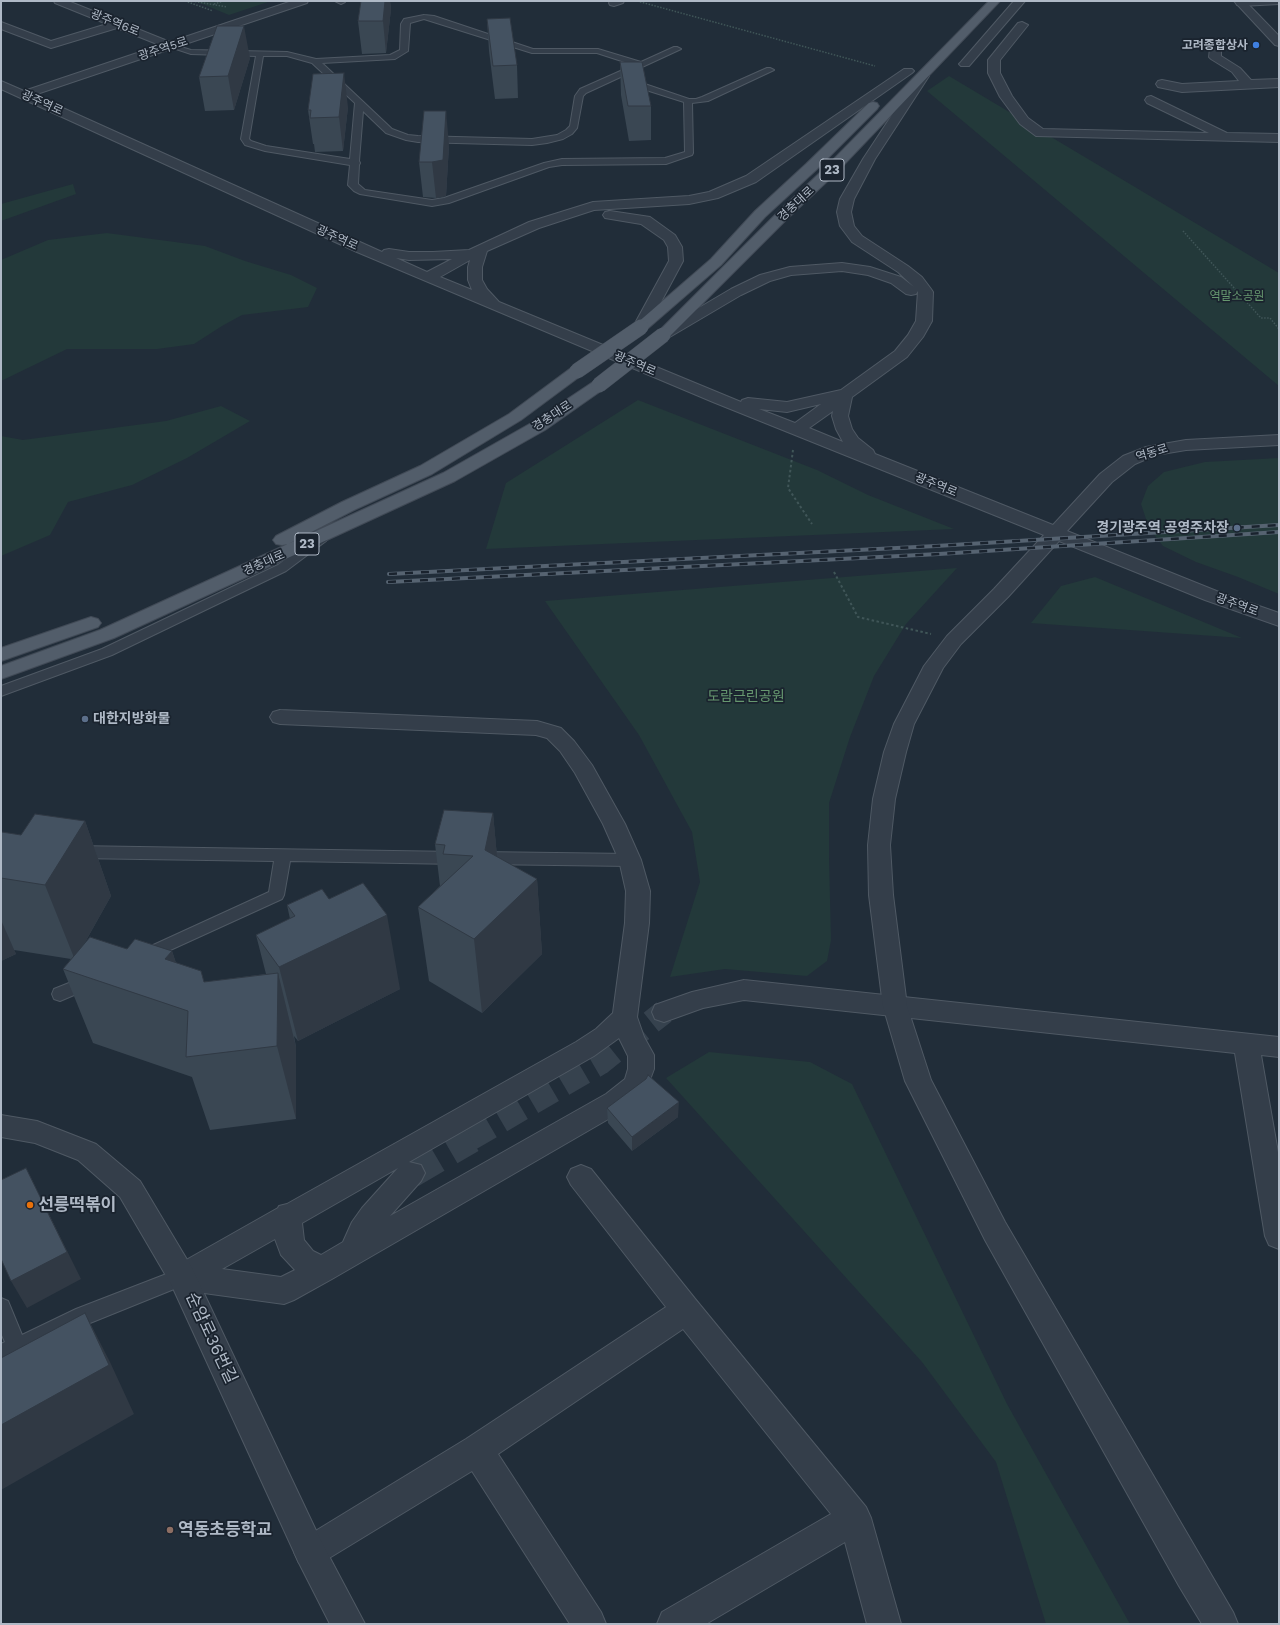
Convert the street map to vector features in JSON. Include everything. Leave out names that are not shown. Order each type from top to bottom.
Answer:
[{"type":"main road","points":[[941,39],[979,1]]},
{"type":"main road","name":"경충대로","points":[[1,673],[107,634],[323,536],[449,477],[539,426],[599,385],[663,335],[782,216],[830,171],[995,1]]},
{"type":"main road","name":"경충대로","points":[[1,655],[88,625],[189,582],[426,470],[515,418],[577,371],[641,327],[716,262],[760,214],[811,167],[919,60]]},
{"type":"street","name":"광주역6로","points":[[59,1],[171,46]]},
{"type":"street","name":"광주역5로","points":[[23,95],[303,1]]},
{"type":"street","points":[[965,64],[1020,1]]},
{"type":"street","points":[[1240,2],[1279,1]]},
{"type":"street","points":[[1240,2],[1279,43]]},
{"type":"street","points":[[1,25],[51,45],[118,24]]},
{"type":"street","points":[[1022,25],[994,60],[994,72],[1006,97],[1024,121],[1040,133],[1279,138]]},
{"type":"street","points":[[1193,45],[1220,45],[1215,50],[1215,57],[1236,70],[1248,84]]},
{"type":"street","points":[[428,277],[481,249],[534,225],[593,206],[689,200],[713,195],[751,180],[908,71]]},
{"type":"street","points":[[796,430],[901,354],[915,337],[924,321],[926,292],[917,280],[857,239],[847,226],[844,212],[847,199],[869,159],[923,76]]},
{"type":"street","points":[[1162,84],[1182,88],[1279,83]]},
{"type":"street","name":"광주역로","points":[[1,85],[362,249],[494,305],[719,399],[877,461],[1055,534],[1212,596],[1279,620]]},
{"type":"street","points":[[1151,100],[1227,138]]},
{"type":"street","points":[[561,216],[622,216],[645,220],[670,238],[676,247],[676,261],[641,327]]},
{"type":"street","points":[[362,249],[409,256],[460,254],[481,249]]},
{"type":"street","points":[[481,249],[475,267],[475,280],[480,291],[494,305]]},
{"type":"street","points":[[663,335],[736,292],[765,278],[790,271],[814,268],[842,267],[870,271],[896,280],[924,304]]},
{"type":"street","points":[[719,399],[787,406],[846,394]]},
{"type":"street","points":[[846,394],[840,416],[844,429],[851,441],[877,461]]},
{"type":"street","name":"역동로","points":[[1221,1624],[996,1231],[918,1081],[895,1006],[881,895],[879,846],[884,799],[904,724],[934,666],[954,640],[1001,593],[1106,478],[1129,460],[1167,447],[1279,440]]},
{"type":"street","points":[[182,1277],[284,1291],[615,1102],[636,1085],[641,1069],[641,1055],[632,1039],[625,1017],[637,923],[638,891],[630,860],[614,824],[584,770],[567,746],[554,733],[537,728],[280,717]]},
{"type":"street","points":[[664,1012],[701,999],[744,990],[1279,1047]]},
{"type":"street","points":[[182,1277],[289,1215],[585,1049],[605,1036],[625,1017]]},
{"type":"street","points":[[1246,1043],[1279,1236]]},
{"type":"street","name":"순암로36번길","points":[[1,1126],[37,1132],[87,1152],[130,1189],[182,1277],[310,1552],[348,1624]]},
{"type":"street","points":[[328,1193],[411,1173],[372,1217],[362,1231],[354,1251]]},
{"type":"street","points":[[581,1177],[686,1310],[855,1518],[884,1624]]},
{"type":"street","points":[[289,1215],[288,1232],[291,1246],[302,1260],[322,1270]]},
{"type":"street","points":[[310,1552],[477,1450],[686,1310]]},
{"type":"street","points":[[477,1450],[589,1624]]},
{"type":"street","points":[[674,1624],[855,1518]]},
{"type":"lane","points":[[315,62],[392,57],[404,51],[405,24],[407,21],[424,17],[532,51],[598,51],[641,65]]},
{"type":"lane","points":[[171,46],[191,52],[300,55],[315,62],[389,130],[406,137],[516,141],[547,140],[560,137],[569,132],[574,126],[579,96],[583,91],[677,49]]},
{"type":"lane","points":[[260,53],[245,139],[248,143],[266,148],[356,163]]},
{"type":"lane","points":[[613,77],[688,101],[705,100],[770,70]]},
{"type":"lane","points":[[359,103],[356,163],[353,185],[363,192],[432,203],[446,201],[547,165],[562,162],[649,162],[666,160],[689,153],[688,101]]},
{"type":"lane","points":[[1,691],[107,652],[282,568],[323,536]]},
{"type":"lane","points":[[57,851],[283,856],[630,860]]},
{"type":"lane","points":[[132,961],[276,895],[283,856]]},
{"type":"lane","points":[[60,994],[103,974]]},
{"type":"lane","points":[[1,1307],[9,1350],[83,1316],[182,1277]]},
{"type":"path","points":[[213,4],[224,1]]},
{"type":"path","points":[[637,1],[875,66]]},
{"type":"path","points":[[1183,231],[1261,318],[1270,318],[1279,329]]},
{"type":"path","points":[[796,430],[788,488],[812,524]]},
{"type":"path","points":[[834,572],[858,617],[954,640]]},
{"type":"green space","points":[[195,1],[271,1],[229,15]]},
{"type":"green space","name":"역말소공원","points":[[949,76],[1279,273],[1279,386],[927,91]]},
{"type":"green space","points":[[73,184],[76,194],[1,221],[1,204]]},
{"type":"green space","points":[[107,233],[205,246],[245,261],[291,275],[317,288],[308,307],[242,315],[194,344],[157,349],[67,349],[1,381],[1,260],[48,240]]},
{"type":"green space","points":[[638,400],[817,470],[868,495],[954,529],[486,549],[506,483]]},
{"type":"green space","points":[[221,406],[250,421],[187,458],[132,485],[68,502],[50,535],[1,556],[1,436],[23,440],[166,421]]},
{"type":"green space","name":"경기광주역 공영주차장","points":[[1279,458],[1279,594],[1196,562],[1163,546],[1149,528],[1141,504],[1148,486],[1164,472],[1205,462]]},
{"type":"green space","name":"도람근린공원","points":[[957,568],[906,624],[874,676],[850,737],[829,803],[831,940],[827,961],[807,976],[725,969],[670,977],[700,882],[692,832],[639,735],[545,601]]},
{"type":"green space","points":[[1095,577],[1242,638],[1031,623],[1061,586]]},
{"type":"green space","points":[[709,1052],[810,1062],[852,1084],[1007,1404],[1130,1624],[1046,1624],[996,1462],[922,1362],[666,1078]]},
{"type":"building","points":[[361,1],[385,1],[383,21],[358,21]]},
{"type":"building","points":[[510,18],[517,65],[493,66],[487,19]]},
{"type":"building","points":[[217,26],[244,26],[228,76],[199,77]]},
{"type":"building","points":[[620,62],[642,62],[651,106],[628,106]]},
{"type":"building","points":[[344,73],[339,117],[310,118],[311,110],[308,110],[313,74]]},
{"type":"building","points":[[424,111],[446,111],[443,160],[419,162]]},
{"type":"building","points":[[444,810],[493,813],[485,850],[537,879],[474,939],[418,907],[473,856],[443,854],[445,845],[435,844]]},
{"type":"building","points":[[35,814],[85,821],[45,885],[1,878],[1,833],[21,835]]},
{"type":"building","points":[[363,883],[387,915],[279,967],[256,935],[295,916],[287,905],[322,889],[329,899]]},
{"type":"building","points":[[90,937],[127,949],[135,939],[172,951],[165,959],[201,971],[204,982],[278,973],[277,1046],[186,1057],[188,1011],[63,969]]},
{"type":"building","points":[[648,1075],[679,1102],[632,1137],[607,1108],[646,1079]]},
{"type":"building","points":[[26,1168],[67,1252],[11,1281],[1,1259],[1,1180]]},
{"type":"building","points":[[85,1313],[109,1365],[1,1425],[1,1358]]},
{"type":"tunnel","points":[[470,1139],[600,1063],[664,1012]]},
{"type":"tunnel","points":[[411,1173],[471,1138]]},
{"type":"railway","points":[[389,574],[936,546],[1279,525]]},
{"type":"railway","points":[[388,582],[939,554],[1279,532]]},
{"type":"place","name":"고려종합상사","points":[[1256,45]]},
{"type":"place","name":"경기광주역 공영주차장","points":[[1237,528]]},
{"type":"place","name":"대한지방화물","points":[[85,719]]},
{"type":"place","name":"선릉떡볶이","points":[[30,1205]]},
{"type":"place","name":"역동초등학교","points":[[170,1530]]}]
